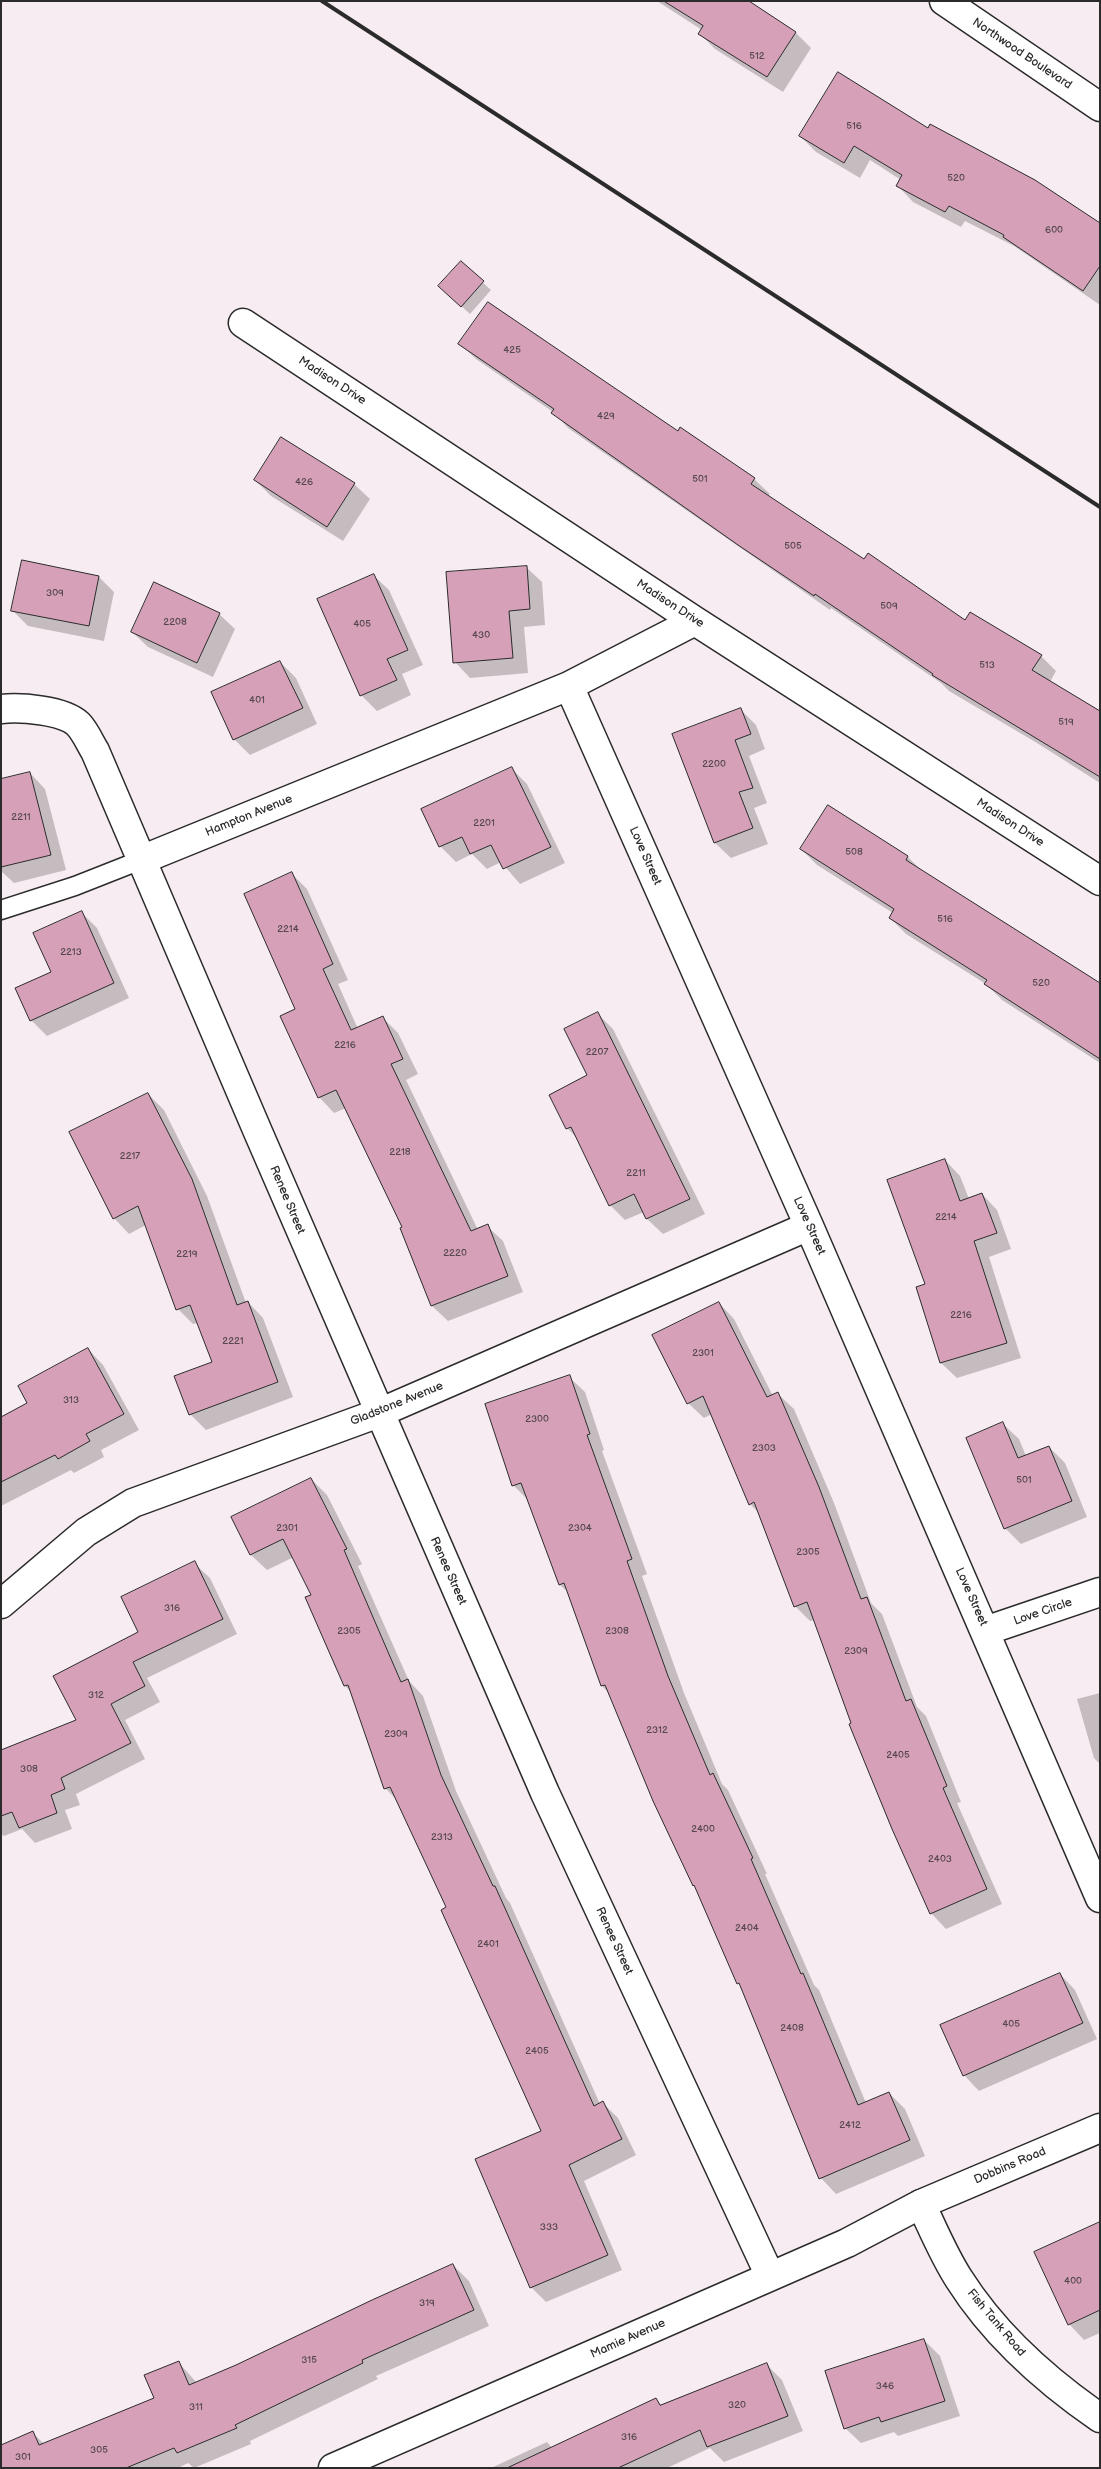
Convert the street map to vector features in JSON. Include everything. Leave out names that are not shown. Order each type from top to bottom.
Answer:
[{"type":"street","name":"Northwood Boulevard","points":[[944,1],[1100,107]]},
{"type":"street","name":"Madison Drive","points":[[243,323],[695,621],[1100,881]]},
{"type":"street","points":[[569,686],[695,621]]},
{"type":"street","name":"Hampton Avenue","points":[[141,860],[569,686]]},
{"type":"street","name":"Love Street","points":[[569,686],[809,1226],[1100,1898]]},
{"type":"street","points":[[1,709],[17,707],[50,712],[78,723],[96,751],[141,860]]},
{"type":"street","name":"Renee Street","points":[[141,860],[379,1413],[545,1792],[770,2276]]},
{"type":"street","name":"Gladstone Avenue","points":[[1,1604],[86,1532],[133,1503],[379,1413],[809,1226]]},
{"type":"street","name":"Love Circle","points":[[985,1631],[1100,1592]]},
{"type":"street","name":"Dobbins Road","points":[[921,2204],[1100,2128]]},
{"type":"street","name":"Mamie Avenue","points":[[333,2468],[847,2243],[921,2204]]},
{"type":"street","name":"Fish Tank Road","points":[[921,2204],[959,2279],[1006,2339],[1058,2389],[1100,2418]]},
{"type":"lane","points":[[1,910],[74,886],[141,860]]},
{"type":"building","points":[[664,1],[749,1],[796,32],[767,77],[698,34],[703,26]]},
{"type":"building","points":[[838,72],[928,128],[930,124],[1035,180],[1100,223],[1100,266],[1083,291],[1003,237],[1004,235],[949,206],[945,212],[896,186],[902,175],[854,146],[844,163],[799,136]]},
{"type":"building","points":[[461,261],[484,281],[461,307],[438,286]]},
{"type":"building","points":[[488,302],[678,431],[680,427],[755,478],[751,484],[864,559],[868,553],[965,620],[970,612],[1042,655],[1032,670],[1100,711],[1100,777],[932,675],[815,594],[814,596],[738,545],[551,413],[554,409],[458,344]]},
{"type":"building","points":[[281,437],[355,483],[327,527],[254,480]]},
{"type":"building","points":[[22,560],[99,576],[89,626],[11,611]]},
{"type":"building","points":[[527,566],[530,609],[509,611],[513,658],[453,663],[446,572]]},
{"type":"building","points":[[374,574],[408,650],[387,659],[397,680],[360,696],[317,599]]},
{"type":"building","points":[[154,582],[220,613],[197,663],[131,632]]},
{"type":"building","points":[[280,661],[303,708],[233,740],[211,692]]},
{"type":"building","points":[[741,708],[751,734],[735,740],[753,788],[739,792],[753,828],[714,843],[672,734]]},
{"type":"building","points":[[512,767],[551,847],[503,869],[491,845],[470,854],[462,837],[439,847],[421,809]]},
{"type":"building","points":[[30,772],[51,855],[1,867],[1,779]]},
{"type":"building","points":[[828,805],[908,856],[906,860],[1100,983],[1100,1059],[984,984],[987,980],[889,918],[894,909],[800,849]]},
{"type":"building","points":[[292,872],[333,964],[323,969],[351,1030],[383,1016],[403,1059],[391,1064],[471,1231],[488,1224],[508,1276],[431,1306],[400,1228],[402,1227],[336,1090],[318,1098],[280,1016],[295,1009],[244,894]]},
{"type":"building","points":[[82,911],[114,983],[30,1021],[15,988],[51,972],[33,933]]},
{"type":"building","points":[[598,1012],[690,1199],[646,1219],[634,1194],[609,1206],[571,1127],[566,1129],[549,1095],[587,1075],[564,1029]]},
{"type":"building","points":[[148,1093],[192,1179],[237,1305],[248,1301],[278,1382],[189,1415],[174,1376],[212,1362],[190,1305],[176,1310],[138,1206],[113,1219],[69,1132]]},
{"type":"building","points":[[945,1159],[960,1201],[982,1193],[997,1233],[974,1241],[1007,1343],[940,1363],[916,1287],[925,1284],[887,1180]]},
{"type":"building","points":[[719,1302],[767,1397],[778,1392],[819,1487],[861,1599],[867,1597],[906,1701],[911,1699],[947,1786],[943,1788],[987,1889],[930,1914],[892,1829],[849,1724],[851,1723],[807,1602],[794,1607],[754,1502],[749,1505],[703,1396],[687,1404],[652,1335]]},
{"type":"building","points":[[88,1348],[124,1414],[86,1434],[90,1441],[58,1459],[55,1455],[1,1482],[1,1417],[27,1403],[18,1386]]},
{"type":"building","points":[[570,1375],[590,1434],[587,1435],[632,1559],[627,1561],[668,1676],[710,1775],[713,1773],[753,1858],[751,1859],[801,1974],[803,1973],[858,2105],[889,2092],[910,2140],[819,2179],[739,1983],[737,1984],[694,1885],[653,1801],[605,1685],[601,1686],[564,1583],[559,1585],[521,1483],[512,1486],[485,1404]]},
{"type":"building","points":[[1003,1422],[1018,1458],[1049,1446],[1072,1501],[1004,1529],[966,1438]]},
{"type":"building","points":[[311,1478],[347,1549],[344,1550],[401,1682],[408,1679],[441,1775],[493,1886],[495,1886],[594,2106],[603,2101],[622,2139],[569,2165],[608,2255],[530,2288],[475,2159],[541,2131],[441,1910],[446,1907],[390,1787],[384,1789],[348,1685],[344,1686],[305,1597],[311,1595],[283,1539],[250,1555],[231,1517]]},
{"type":"building","points":[[195,1561],[223,1619],[133,1662],[145,1686],[111,1704],[131,1743],[61,1778],[65,1789],[51,1795],[57,1813],[19,1828],[12,1812],[1,1816],[1,1750],[76,1720],[53,1676],[138,1632],[121,1597]]},
{"type":"building","points":[[1060,1973],[1083,2023],[963,2076],[940,2025]]},
{"type":"building","points":[[1100,2222],[1100,2310],[1068,2325],[1034,2252]]},
{"type":"building","points":[[453,2264],[474,2310],[362,2360],[363,2363],[235,2425],[237,2428],[177,2453],[174,2448],[126,2468],[1,2468],[1,2445],[33,2431],[39,2445],[154,2398],[144,2375],[179,2361],[189,2385]]},
{"type":"building","points":[[924,2339],[945,2401],[881,2422],[879,2417],[844,2429],[825,2371]]},
{"type":"building","points":[[767,2363],[788,2416],[707,2447],[700,2430],[618,2468],[507,2468],[656,2398],[660,2405]]},
{"type":"railway","points":[[322,1],[1100,507]]}]
